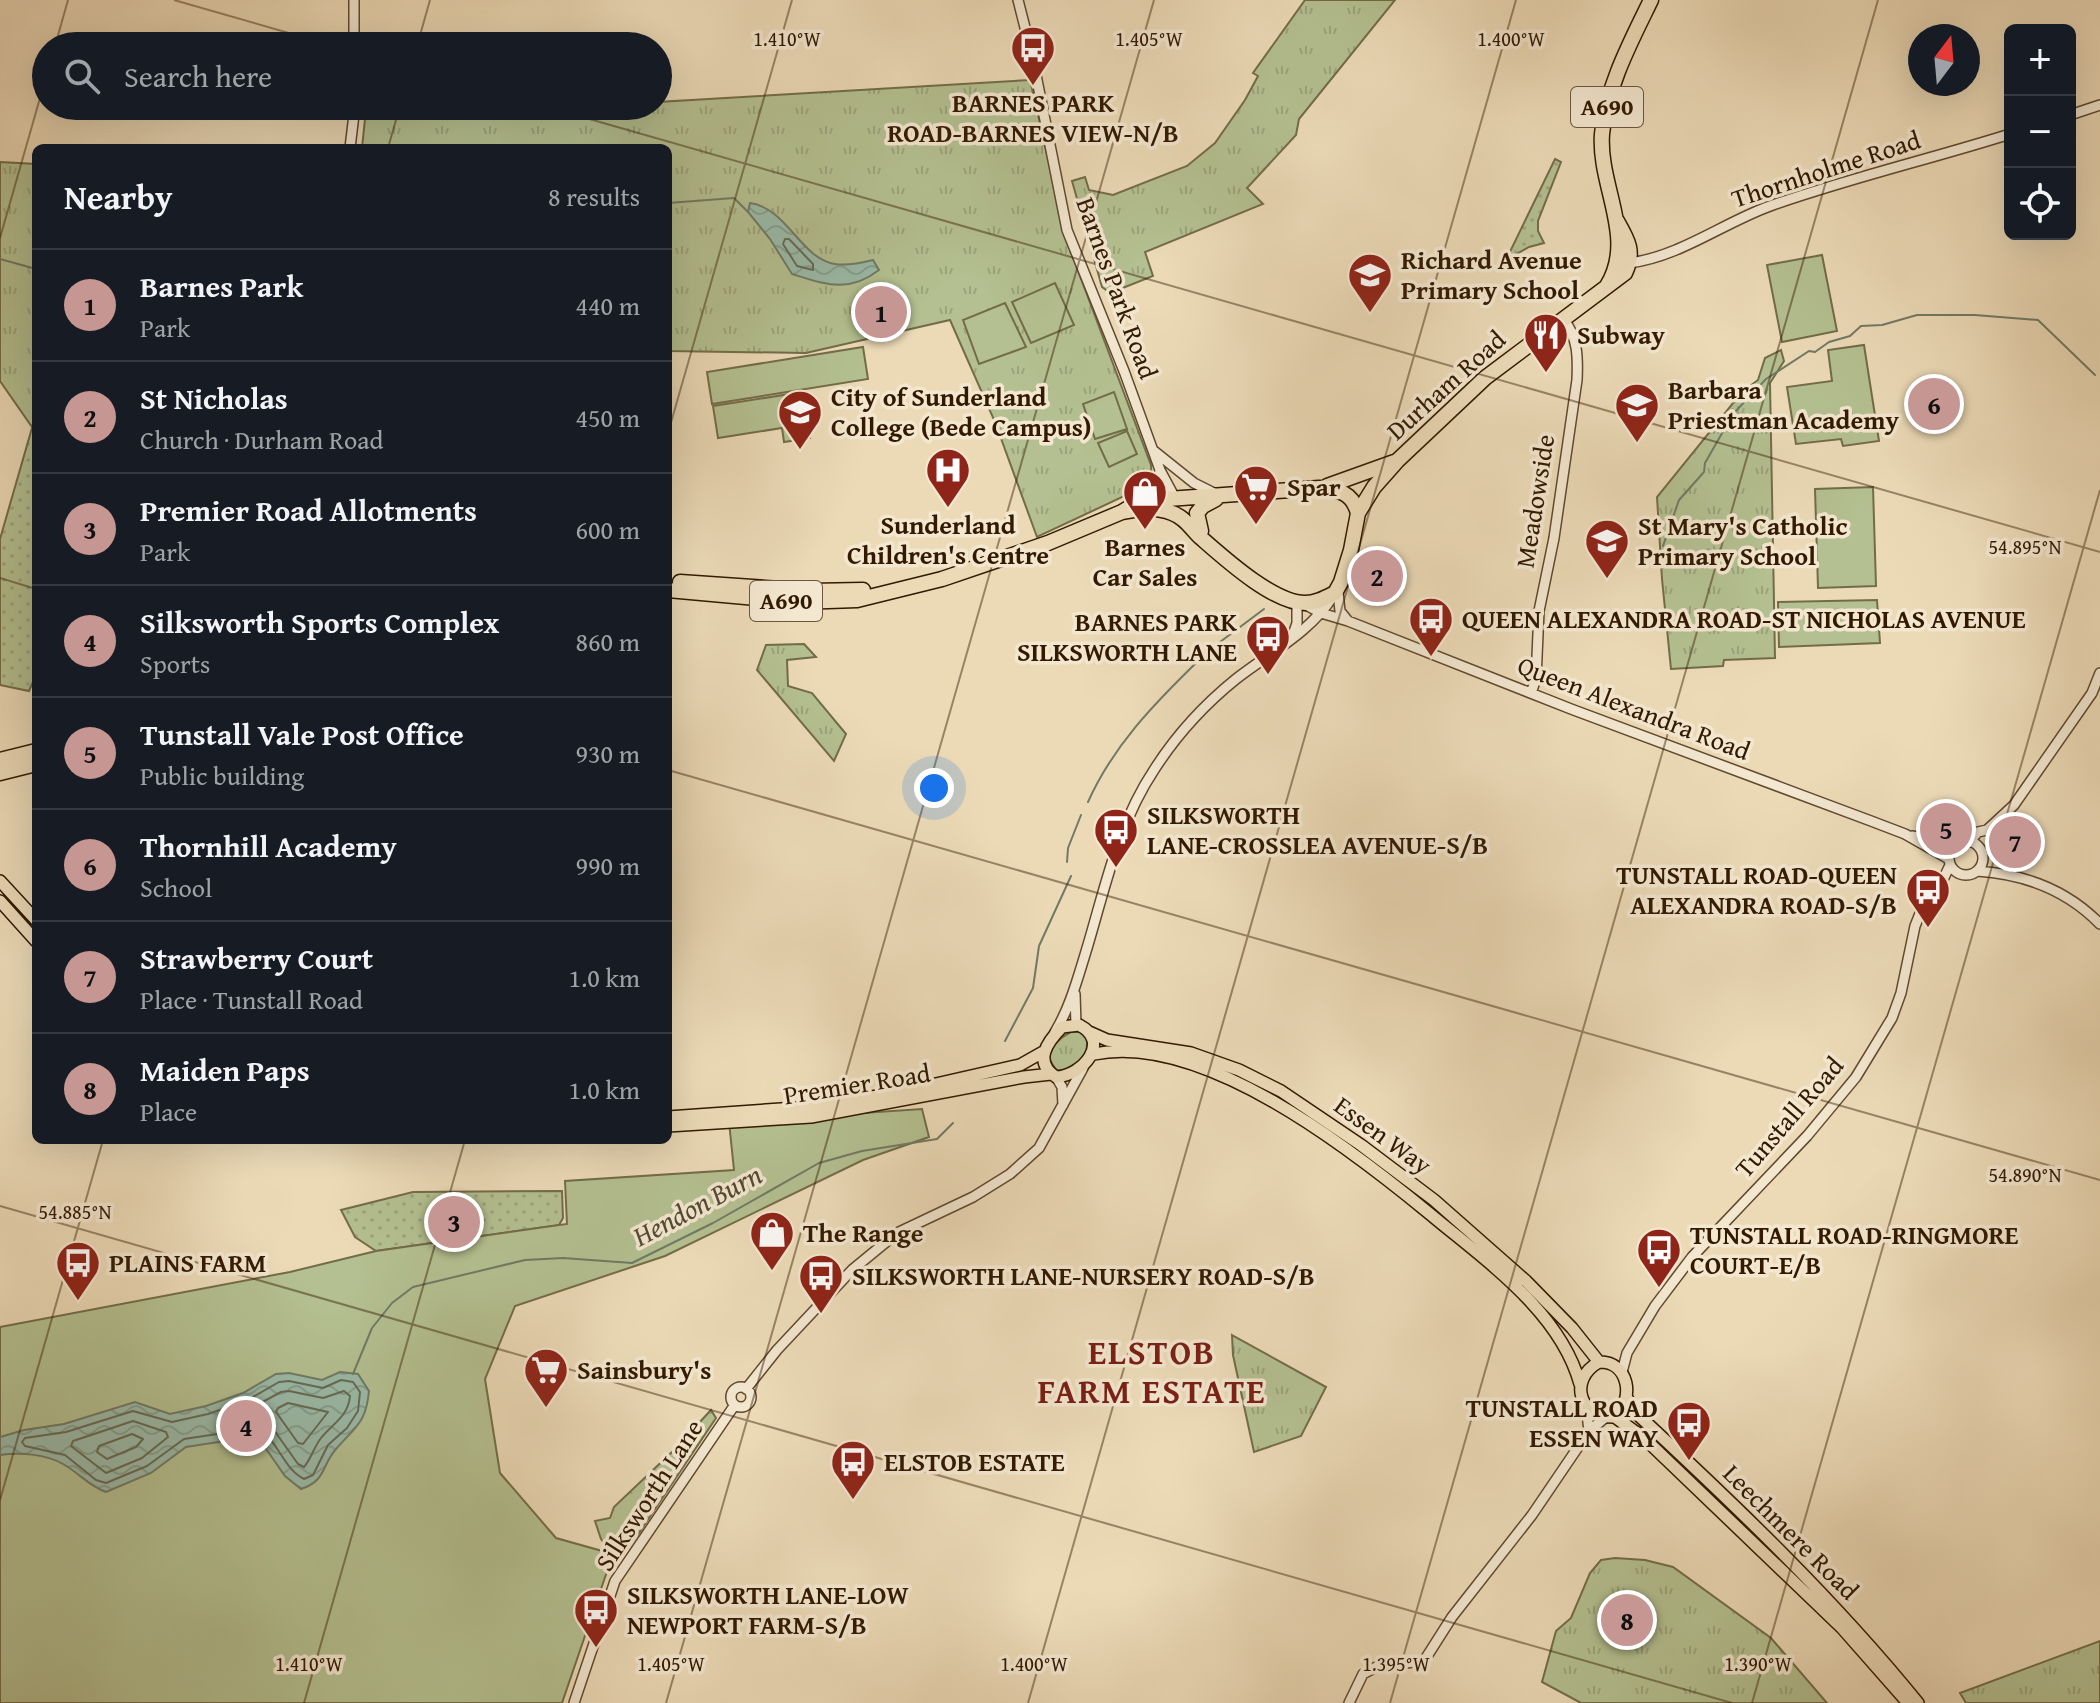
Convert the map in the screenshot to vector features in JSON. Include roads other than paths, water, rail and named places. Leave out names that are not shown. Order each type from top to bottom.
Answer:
[{"type":"highway","name":"Durham Road","points":[[1337,591],[1358,513],[1374,487],[1397,461],[1485,378],[1605,288],[1625,261],[1619,247],[1617,221],[1603,172],[1603,126],[1612,93],[1651,0]]},
{"type":"highway","name":"Durham Road","points":[[1319,488],[1397,461]]},
{"type":"highway","name":"Durham Road","points":[[672,590],[829,602],[870,597],[942,579],[1048,543],[1122,512],[1140,501],[1319,488],[1345,492],[1358,513]]},
{"type":"highway","points":[[1201,531],[1197,518],[1199,508],[1221,496]]},
{"type":"highway","name":"Durham Road","points":[[1175,498],[1211,545]]},
{"type":"highway","name":"Durham Road","points":[[1122,512],[1153,508],[1175,514],[1256,582],[1300,603]]},
{"type":"highway","name":"Durham Road","points":[[672,581],[810,591],[903,588]]},
{"type":"highway","points":[[1300,603],[1318,601],[1337,591]]},
{"type":"highway","points":[[0,760],[32,752]]},
{"type":"highway","points":[[0,773],[32,765]]},
{"type":"main road","points":[[0,881],[32,916]]},
{"type":"main road","points":[[0,901],[32,937]]},
{"type":"main road","points":[[1054,1075],[1046,1067],[1043,1052],[1062,1027],[1076,1025],[1089,1032],[1094,1054],[1083,1068]]},
{"type":"main road","name":"Essen Way","points":[[1089,1032],[1107,1040],[1191,1053],[1239,1070],[1281,1091],[1361,1145],[1434,1200],[1526,1281],[1604,1362]]},
{"type":"main road","name":"Essen Way","points":[[1094,1054],[1122,1051],[1195,1066],[1268,1099],[1314,1126],[1397,1186],[1525,1297],[1564,1343],[1580,1384]]},
{"type":"main road","name":"Premier Road","points":[[672,1117],[810,1107],[896,1093],[1020,1065],[1043,1052]]},
{"type":"main road","name":"Premier Road","points":[[672,1126],[811,1117],[1054,1075],[1067,1076],[1083,1068]]},
{"type":"main road","points":[[1622,1372],[1604,1362],[1583,1375],[1580,1384],[1586,1405],[1592,1411],[1610,1417],[1625,1406],[1627,1398]]},
{"type":"main road","name":"Tunstall Road","points":[[1622,1372],[1627,1398]]},
{"type":"main road","name":"Leechmere Road","points":[[1627,1398],[1636,1413],[1800,1569],[1853,1626],[1911,1700]]},
{"type":"main road","name":"Leechmere Road","points":[[1610,1417],[1645,1439],[1842,1628],[1911,1700]]},
{"type":"main road","points":[[1709,1500],[1719,1490]]},
{"type":"street","points":[[354,0],[354,32]]},
{"type":"street","name":"Barnes Park Road","points":[[1018,0],[1067,230],[1160,470],[1175,498]]},
{"type":"street","points":[[2076,113],[2100,105]]},
{"type":"street","points":[[350,144],[353,120]]},
{"type":"street","name":"Thornholme Road","points":[[1625,261],[1660,256],[1768,207],[2004,136]]},
{"type":"street","name":"Meadowside","points":[[1531,693],[1536,679],[1539,611],[1554,538],[1577,380],[1574,336],[1563,319]]},
{"type":"street","name":"Barnes Park Road","points":[[1152,449],[1194,483],[1221,496]]},
{"type":"street","name":"A690","points":[[1140,501],[1157,486],[1160,470]]},
{"type":"street","points":[[1053,1036],[1075,987],[1124,824],[1151,773],[1167,749],[1232,682],[1305,629],[1337,591]]},
{"type":"street","points":[[1337,591],[1340,611],[1348,621]]},
{"type":"street","points":[[1292,638],[1300,603]]},
{"type":"street","name":"Queen Alexandra Road","points":[[1300,603],[1905,834],[1956,844],[1970,841],[2009,874]]},
{"type":"street","points":[[1970,841],[2014,805],[2092,693],[2100,673]]},
{"type":"street","points":[[1940,886],[1975,872],[1987,830]]},
{"type":"street","name":"Queen Alexandra Road","points":[[1905,834],[1950,862],[1962,874],[2009,874],[2047,887],[2074,900],[2100,924]]},
{"type":"street","points":[[1950,862],[1952,848],[1956,844]]},
{"type":"street","name":"Tunstall Road","points":[[1622,1372],[1627,1353],[1655,1306],[1692,1257],[1807,1136],[1856,1077],[1892,1018],[1901,993],[1915,926],[1921,911],[1940,886],[1950,862]]},
{"type":"street","points":[[1075,987],[1076,1025]]},
{"type":"street","name":"Silksworth Lane","points":[[746,1389],[841,1280],[897,1233],[973,1197],[1010,1174],[1039,1148],[1083,1068]]},
{"type":"street","points":[[1054,1075],[1062,1087],[1063,1105]]},
{"type":"street","points":[[1604,1362],[1627,1353]]},
{"type":"street","name":"Silksworth Lane","points":[[737,1388],[746,1389],[751,1397],[749,1403],[741,1408],[734,1406],[730,1398],[732,1392],[737,1388]]},
{"type":"street","points":[[1586,1405],[1589,1431]]},
{"type":"street","name":"Silksworth Lane","points":[[574,1703],[615,1581],[734,1406]]},
{"type":"street","points":[[1349,1703],[1363,1674],[1378,1666],[1424,1661],[1452,1617],[1532,1515],[1589,1431],[1610,1417]]},
{"type":"water","points":[[750,203],[774,214],[823,260],[845,265],[873,260],[879,270],[857,282],[836,285],[792,274],[748,212]]},
{"type":"water","points":[[340,1372],[358,1374],[369,1391],[365,1410],[359,1423],[331,1455],[320,1477],[301,1489],[285,1476],[257,1436],[186,1447],[151,1473],[106,1492],[49,1458],[24,1454],[0,1455],[0,1437],[64,1424],[135,1402],[170,1414],[243,1393],[276,1374],[289,1373],[322,1380]]},
{"type":"waterway","points":[[672,203],[734,198],[748,212]]},
{"type":"waterway","points":[[0,259],[32,268]]},
{"type":"waterway","name":"Hendon Burn","points":[[1663,546],[1679,500],[1704,472],[1705,463],[1733,414],[1766,379],[1809,351],[1815,352],[1829,342],[1850,336],[1861,326],[1882,325],[1917,315],[2038,320],[2095,375]]},
{"type":"waterway","name":"Hendon Burn","points":[[1212,648],[1264,609]]},
{"type":"waterway","name":"Hendon Burn","points":[[1088,802],[1122,744],[1197,662]]},
{"type":"waterway","name":"Hendon Burn","points":[[1067,862],[1068,848],[1081,815]]},
{"type":"waterway","name":"Hendon Burn","points":[[1005,1041],[1033,988],[1039,946],[1071,876]]},
{"type":"waterway","name":"Hendon Burn","points":[[353,1374],[372,1328],[392,1303],[413,1287],[525,1260],[563,1258],[632,1263],[713,1223],[819,1163],[862,1151],[937,1139],[953,1123]]},
{"type":"place","name":"BARNES PARK ROAD-BARNES VIEW-N/B","points":[[1033,87]]},
{"type":"place","name":"Barnes Park","points":[[881,312]]},
{"type":"place","name":"Richard Avenue Primary School","points":[[1370,314]]},
{"type":"place","name":"Subway","points":[[1546,374]]},
{"type":"place","name":"Thornhill Academy","points":[[1934,404]]},
{"type":"place","name":"Barbara Priestman Academy","points":[[1637,444]]},
{"type":"place","name":"City of Sunderland College (Bede Campus)","points":[[800,451]]},
{"type":"place","name":"Sunderland Children's Centre","points":[[948,509]]},
{"type":"place","name":"Spar","points":[[1256,526]]},
{"type":"place","name":"Barnes Car Sales","points":[[1145,531]]},
{"type":"place","name":"St Nicholas","points":[[1377,576]]},
{"type":"place","name":"St Mary's Catholic Primary School","points":[[1607,580]]},
{"type":"place","name":"QUEEN ALEXANDRA ROAD-ST NICHOLAS AVENUE","points":[[1431,658]]},
{"type":"place","name":"BARNES PARK SILKSWORTH LANE","points":[[1268,676]]},
{"type":"place","name":"Tunstall Vale Post Office","points":[[1946,829]]},
{"type":"place","name":"Strawberry Court","points":[[2015,842]]},
{"type":"place","name":"SILKSWORTH LANE-CROSSLEA AVENUE-S/B","points":[[1116,869]]},
{"type":"place","name":"TUNSTALL ROAD-QUEEN ALEXANDRA ROAD-S/B","points":[[1928,929]]},
{"type":"place","name":"Premier Road Allotments","points":[[454,1222]]},
{"type":"place","name":"The Range","points":[[772,1272]]},
{"type":"place","name":"TUNSTALL ROAD-RINGMORE COURT-E/B","points":[[1659,1289]]},
{"type":"place","name":"PLAINS FARM","points":[[78,1302]]},
{"type":"place","name":"SILKSWORTH LANE-NURSERY ROAD-S/B","points":[[821,1315]]},
{"type":"place","name":"Sainsbury's","points":[[546,1409]]},
{"type":"place","name":"Silksworth Sports Complex","points":[[246,1426]]},
{"type":"place","name":"TUNSTALL ROAD ESSEN WAY","points":[[1689,1462]]},
{"type":"place","name":"ELSTOB ESTATE","points":[[853,1501]]},
{"type":"place","name":"Maiden Paps","points":[[1627,1620]]},
{"type":"place","name":"SILKSWORTH LANE-LOW NEWPORT FARM-S/B","points":[[596,1649]]},
{"type":"district","name":"ELSTOB FARM ESTATE","points":[[1152,1372]]}]
